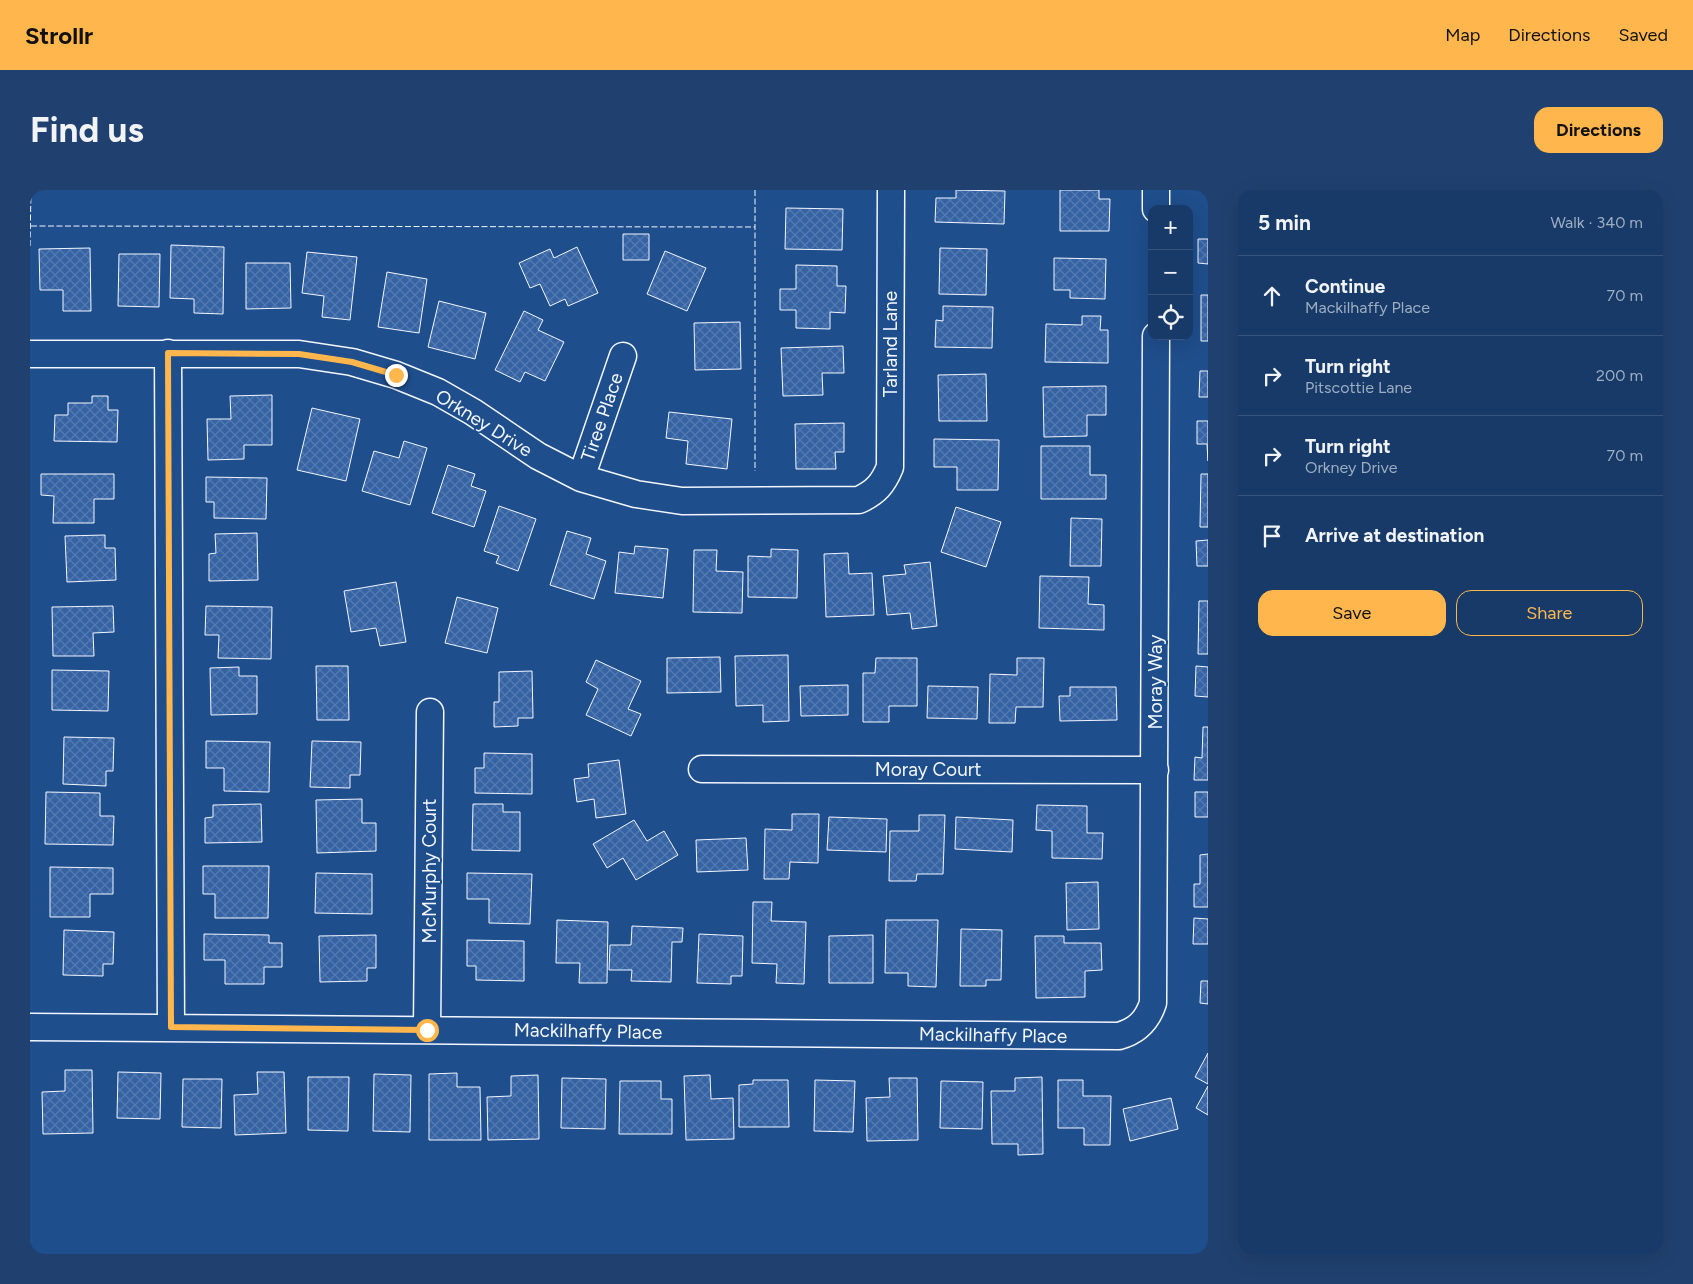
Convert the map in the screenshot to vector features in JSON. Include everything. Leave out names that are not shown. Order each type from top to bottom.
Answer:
[{"type":"street","name":"Tarland Lane","points":[[874,493],[884,482],[890,467],[891,190]]},
{"type":"street","points":[[1156,190],[1156,205]]},
{"type":"street","name":"Moray Way","points":[[1142,1024],[1149,1016],[1153,1003],[1156,340]]},
{"type":"street","points":[[168,353],[171,1027]]},
{"type":"street","name":"Orkney Drive","points":[[30,354],[299,354],[352,362],[396,375],[438,392],[473,412],[538,456],[581,478],[636,494],[682,501],[859,500],[874,493]]},
{"type":"street","name":"Tiree Place","points":[[581,478],[623,356]]},
{"type":"street","name":"McMurphy Court","points":[[427,1030],[430,712]]},
{"type":"street","name":"Moray Court","points":[[702,769],[1155,770]]},
{"type":"street","name":"Mackilhaffy Place","points":[[30,1026],[1118,1036],[1130,1033],[1142,1024]]},
{"type":"building","points":[[956,190],[1005,191],[1004,224],[935,222],[936,198],[956,198]]},
{"type":"building","points":[[1060,190],[1099,190],[1099,199],[1110,199],[1109,231],[1060,231]]},
{"type":"building","points":[[786,208],[843,209],[842,250],[785,249]]},
{"type":"building","points":[[623,234],[649,234],[649,260],[623,260]]},
{"type":"building","points":[[1198,239],[1208,239],[1208,264],[1198,263]]},
{"type":"building","points":[[171,245],[224,247],[223,314],[194,313],[194,299],[170,298]]},
{"type":"building","points":[[577,247],[598,293],[568,306],[565,299],[550,306],[540,284],[530,288],[519,263],[550,249],[554,258]]},
{"type":"building","points":[[90,248],[91,311],[63,311],[63,290],[40,290],[39,249]]},
{"type":"building","points":[[940,248],[987,249],[986,295],[939,294]]},
{"type":"building","points":[[665,251],[706,268],[687,311],[647,294]]},
{"type":"building","points":[[307,252],[357,257],[350,320],[322,317],[324,296],[302,293]]},
{"type":"building","points":[[119,254],[160,254],[159,307],[118,306]]},
{"type":"building","points":[[1054,258],[1106,259],[1105,299],[1070,298],[1070,290],[1054,290]]},
{"type":"building","points":[[246,263],[290,263],[291,308],[246,309]]},
{"type":"building","points":[[796,265],[837,266],[837,286],[846,286],[845,313],[830,312],[830,329],[796,328],[796,310],[780,310],[780,289],[796,289]]},
{"type":"building","points":[[387,272],[427,279],[419,333],[378,327]]},
{"type":"building","points":[[1201,295],[1208,295],[1208,341],[1201,341]]},
{"type":"building","points":[[439,301],[486,313],[475,359],[428,347]]},
{"type":"building","points":[[943,306],[993,307],[992,348],[935,347],[936,320],[943,321]]},
{"type":"building","points":[[524,311],[543,320],[538,330],[564,342],[545,381],[525,372],[520,382],[495,370]]},
{"type":"building","points":[[1082,316],[1101,316],[1100,330],[1108,330],[1108,363],[1045,362],[1046,324],[1082,325]]},
{"type":"building","points":[[740,322],[741,369],[695,370],[694,323]]},
{"type":"building","points":[[843,346],[844,373],[822,373],[823,395],[783,396],[781,348]]},
{"type":"building","points":[[1200,371],[1208,371],[1208,397],[1199,397]]},
{"type":"building","points":[[986,374],[987,421],[939,421],[938,375]]},
{"type":"building","points":[[1106,386],[1106,415],[1087,415],[1087,436],[1044,437],[1043,387]]},
{"type":"building","points":[[272,395],[272,445],[244,445],[244,459],[208,460],[207,419],[231,419],[230,396]]},
{"type":"building","points":[[92,396],[108,396],[108,410],[118,410],[117,442],[54,441],[55,415],[68,415],[68,403],[92,403]]},
{"type":"building","points":[[312,408],[360,419],[346,481],[297,470]]},
{"type":"building","points":[[669,412],[732,419],[727,469],[686,464],[688,441],[666,438]]},
{"type":"building","points":[[1197,421],[1208,421],[1208,461],[1207,444],[1197,444]]},
{"type":"building","points":[[844,423],[844,452],[835,452],[836,469],[796,469],[795,424]]},
{"type":"building","points":[[934,439],[999,440],[998,490],[957,490],[957,467],[934,467]]},
{"type":"building","points":[[404,441],[427,448],[410,505],[362,491],[374,451],[399,458]]},
{"type":"building","points":[[1041,446],[1090,446],[1090,475],[1106,475],[1106,499],[1041,499]]},
{"type":"building","points":[[448,465],[475,474],[471,486],[486,491],[474,527],[432,513]]},
{"type":"building","points":[[41,474],[114,474],[114,499],[94,499],[94,523],[53,523],[54,496],[41,495]]},
{"type":"building","points":[[1201,474],[1208,474],[1208,527],[1200,527]]},
{"type":"building","points":[[206,477],[267,478],[266,519],[214,518],[214,502],[206,502]]},
{"type":"building","points":[[499,506],[536,519],[518,571],[496,563],[499,556],[484,551]]},
{"type":"building","points":[[956,507],[1001,522],[986,567],[941,552]]},
{"type":"building","points":[[1071,518],[1102,519],[1101,566],[1070,566]]},
{"type":"building","points":[[567,531],[591,538],[586,554],[606,561],[594,599],[550,585]]},
{"type":"building","points":[[257,533],[258,580],[209,581],[209,554],[216,553],[215,534]]},
{"type":"building","points":[[105,535],[105,548],[115,548],[116,580],[67,582],[65,536]]},
{"type":"building","points":[[1208,540],[1208,566],[1197,566],[1196,541]]},
{"type":"building","points":[[635,546],[668,549],[663,598],[615,593],[619,552],[634,554]]},
{"type":"building","points":[[771,549],[798,550],[797,598],[748,597],[748,556],[771,557]]},
{"type":"building","points":[[694,550],[717,550],[716,571],[743,572],[742,613],[693,612]]},
{"type":"building","points":[[848,553],[849,574],[872,573],[874,615],[826,617],[824,554]]},
{"type":"building","points":[[930,562],[937,626],[912,629],[910,613],[887,615],[883,576],[906,574],[904,565]]},
{"type":"building","points":[[1040,576],[1089,577],[1088,604],[1104,605],[1104,630],[1039,628]]},
{"type":"building","points":[[396,582],[406,642],[380,646],[376,628],[351,632],[344,591]]},
{"type":"building","points":[[457,597],[498,608],[487,653],[445,643]]},
{"type":"building","points":[[1199,601],[1208,601],[1208,654],[1198,654]]},
{"type":"building","points":[[113,606],[114,632],[93,633],[94,656],[53,656],[52,607]]},
{"type":"building","points":[[206,606],[272,607],[271,659],[218,658],[219,635],[205,635]]},
{"type":"building","points":[[788,655],[789,721],[763,722],[763,705],[736,706],[735,656]]},
{"type":"building","points":[[720,657],[721,692],[667,693],[667,658]]},
{"type":"building","points":[[876,658],[917,658],[917,706],[889,706],[889,722],[863,722],[863,673],[875,673]]},
{"type":"building","points":[[1017,658],[1044,658],[1043,707],[1016,707],[1015,723],[989,723],[990,674],[1017,675]]},
{"type":"building","points":[[596,660],[641,681],[628,709],[641,714],[631,736],[586,715],[598,689],[586,682]]},
{"type":"building","points":[[316,666],[348,666],[349,720],[317,720]]},
{"type":"building","points":[[1196,666],[1208,667],[1208,697],[1195,696]]},
{"type":"building","points":[[239,667],[239,676],[257,676],[257,714],[211,715],[210,668]]},
{"type":"building","points":[[52,670],[109,671],[108,711],[52,710]]},
{"type":"building","points":[[532,671],[533,718],[518,718],[518,726],[494,727],[494,702],[499,702],[499,672]]},
{"type":"building","points":[[848,685],[848,715],[801,716],[800,686]]},
{"type":"building","points":[[928,686],[978,687],[977,719],[927,718]]},
{"type":"building","points":[[1070,687],[1116,687],[1117,720],[1060,721],[1059,696],[1070,696]]},
{"type":"building","points":[[1203,727],[1208,727],[1208,780],[1194,780],[1195,757],[1202,758]]},
{"type":"building","points":[[64,737],[114,738],[113,771],[106,771],[106,786],[63,784]]},
{"type":"building","points":[[206,741],[270,742],[269,792],[224,791],[224,768],[206,768]]},
{"type":"building","points":[[312,741],[361,742],[360,775],[350,775],[350,788],[310,787]]},
{"type":"building","points":[[484,753],[532,754],[532,794],[475,793],[475,768],[484,768]]},
{"type":"building","points":[[619,760],[626,814],[596,818],[594,799],[577,802],[574,779],[589,777],[588,764]]},
{"type":"building","points":[[46,792],[100,793],[100,816],[114,816],[113,845],[45,844]]},
{"type":"building","points":[[1195,792],[1208,792],[1208,817],[1195,817]]},
{"type":"building","points":[[362,799],[362,823],[376,823],[376,851],[317,853],[316,800]]},
{"type":"building","points":[[261,804],[262,842],[205,843],[205,818],[213,817],[213,805]]},
{"type":"building","points":[[473,804],[503,804],[503,812],[520,812],[520,851],[472,850]]},
{"type":"building","points":[[1037,805],[1087,806],[1087,833],[1103,833],[1102,859],[1052,858],[1052,831],[1036,830]]},
{"type":"building","points":[[792,814],[819,814],[818,863],[790,862],[789,879],[764,879],[765,829],[792,830]]},
{"type":"building","points":[[919,815],[945,815],[943,874],[917,874],[916,881],[889,881],[890,831],[919,831]]},
{"type":"building","points":[[829,817],[887,819],[886,852],[827,850]]},
{"type":"building","points":[[956,817],[1013,820],[1012,852],[955,849]]},
{"type":"building","points":[[634,820],[647,841],[664,831],[678,855],[636,880],[623,858],[607,868],[593,844]]},
{"type":"building","points":[[746,838],[748,870],[697,872],[696,840]]},
{"type":"building","points":[[1208,854],[1208,907],[1194,907],[1194,884],[1200,884],[1200,855]]},
{"type":"building","points":[[203,866],[269,866],[268,918],[215,918],[215,894],[203,894]]},
{"type":"building","points":[[50,867],[113,868],[113,894],[90,894],[90,917],[50,917]]},
{"type":"building","points":[[316,873],[372,874],[372,914],[315,913]]},
{"type":"building","points":[[467,873],[532,874],[530,924],[489,923],[489,899],[467,899]]},
{"type":"building","points":[[1098,882],[1099,929],[1067,930],[1066,883]]},
{"type":"building","points":[[753,902],[772,902],[771,921],[806,922],[804,984],[776,983],[777,964],[752,963]]},
{"type":"building","points":[[1194,918],[1208,919],[1208,944],[1193,944]]},
{"type":"building","points":[[557,920],[608,922],[607,983],[579,983],[580,963],[556,963]]},
{"type":"building","points":[[886,920],[938,920],[936,987],[908,986],[908,973],[885,973]]},
{"type":"building","points":[[632,926],[683,928],[682,942],[672,942],[671,982],[631,981],[632,970],[609,970],[610,945],[631,945]]},
{"type":"building","points":[[961,929],[1002,930],[1001,980],[986,980],[986,986],[960,986]]},
{"type":"building","points":[[64,930],[114,932],[113,964],[103,964],[103,976],[63,975]]},
{"type":"building","points":[[204,934],[269,935],[269,943],[282,943],[282,967],[264,967],[264,984],[225,984],[225,960],[204,960]]},
{"type":"building","points":[[699,934],[743,936],[742,976],[731,976],[731,984],[697,983]]},
{"type":"building","points":[[376,935],[376,968],[367,968],[367,981],[320,982],[319,936]]},
{"type":"building","points":[[873,935],[873,983],[829,983],[829,936]]},
{"type":"building","points":[[1035,936],[1064,936],[1064,943],[1101,943],[1102,970],[1085,971],[1085,997],[1036,998]]},
{"type":"building","points":[[467,940],[524,941],[524,981],[476,980],[476,966],[467,966]]},
{"type":"building","points":[[1201,981],[1208,981],[1208,1004],[1200,1003]]},
{"type":"building","points":[[1208,1053],[1208,1084],[1195,1077]]},
{"type":"building","points":[[65,1070],[92,1070],[93,1133],[43,1134],[42,1092],[65,1091]]},
{"type":"building","points":[[118,1072],[161,1073],[160,1119],[117,1118]]},
{"type":"building","points":[[257,1072],[284,1072],[286,1133],[235,1135],[234,1095],[258,1094]]},
{"type":"building","points":[[457,1073],[457,1087],[480,1087],[481,1140],[429,1140],[429,1074]]},
{"type":"building","points":[[374,1074],[411,1075],[410,1132],[373,1131]]},
{"type":"building","points":[[538,1075],[539,1139],[488,1140],[487,1097],[511,1096],[511,1076]]},
{"type":"building","points":[[710,1075],[711,1099],[733,1098],[734,1139],[686,1140],[684,1076]]},
{"type":"building","points":[[308,1077],[349,1077],[348,1131],[308,1130]]},
{"type":"building","points":[[1042,1077],[1043,1154],[1018,1155],[1018,1144],[992,1144],[991,1091],[1015,1091],[1015,1078]]},
{"type":"building","points":[[562,1078],[606,1079],[605,1129],[561,1128]]},
{"type":"building","points":[[889,1078],[917,1078],[918,1140],[867,1141],[866,1098],[890,1097]]},
{"type":"building","points":[[183,1079],[222,1079],[221,1128],[182,1127]]},
{"type":"building","points":[[753,1080],[788,1080],[789,1127],[739,1127],[739,1085],[753,1084]]},
{"type":"building","points":[[815,1080],[855,1081],[853,1132],[814,1131]]},
{"type":"building","points":[[1058,1080],[1083,1080],[1083,1096],[1111,1096],[1110,1145],[1084,1145],[1084,1128],[1058,1128]]},
{"type":"building","points":[[620,1081],[661,1081],[661,1099],[672,1099],[672,1134],[619,1134]]},
{"type":"building","points":[[941,1081],[983,1082],[982,1129],[940,1128]]},
{"type":"building","points":[[1208,1086],[1208,1115],[1196,1108]]},
{"type":"building","points":[[1171,1098],[1178,1129],[1130,1141],[1123,1109]]},
{"type":"fence","points":[[30,246],[31,190]]},
{"type":"fence","points":[[755,190],[755,471]]},
{"type":"fence","points":[[31,226],[755,227]]},
{"type":"route","points":[[396,375],[352,362],[299,354],[168,353],[171,1027],[427,1030]]}]
